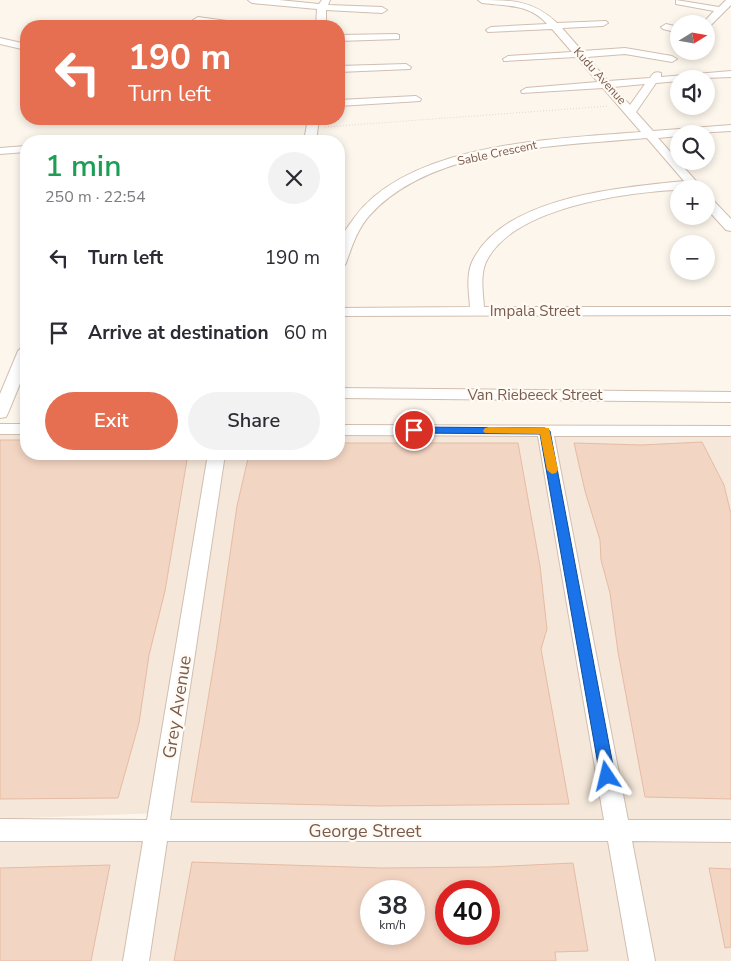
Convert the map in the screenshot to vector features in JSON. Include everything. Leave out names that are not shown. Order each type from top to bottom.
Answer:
[{"type":"street","points":[[252,0],[324,4],[382,10]]},
{"type":"street","name":"Kudu Avenue","points":[[482,0],[535,8],[543,13],[628,108],[689,180]]},
{"type":"street","points":[[715,16],[731,0]]},
{"type":"street","points":[[679,2],[721,10]]},
{"type":"street","points":[[322,20],[324,4]]},
{"type":"street","points":[[491,30],[603,23]]},
{"type":"street","points":[[666,27],[670,28]]},
{"type":"street","points":[[345,38],[396,37]]},
{"type":"street","points":[[0,42],[20,46]]},
{"type":"street","points":[[508,59],[631,52],[670,59]]},
{"type":"street","points":[[628,108],[671,60]]},
{"type":"street","points":[[345,68],[406,67]]},
{"type":"street","points":[[526,91],[731,74]]},
{"type":"street","points":[[345,103],[416,99]]},
{"type":"street","name":"Sable Crescent","points":[[345,244],[347,237],[363,214],[387,194],[436,168],[470,157],[519,146],[731,128]]},
{"type":"street","points":[[0,151],[20,149]]},
{"type":"street","points":[[477,312],[476,282],[479,262],[491,242],[519,222],[557,206],[598,196],[670,189]]},
{"type":"street","points":[[715,210],[731,227]]},
{"type":"street","name":"Impala Street","points":[[345,312],[731,311]]},
{"type":"street","points":[[0,413],[20,365]]},
{"type":"street","name":"Van Riebeeck Street","points":[[345,394],[731,397]]},
{"type":"street","points":[[0,429],[20,429]]},
{"type":"street","points":[[345,430],[731,431]]},
{"type":"street","points":[[545,431],[642,961]]},
{"type":"street","name":"Grey Avenue","points":[[136,961],[215,460]]},
{"type":"street","name":"George Street","points":[[0,830],[731,832]]},
{"type":"path","points":[[345,121],[628,108]]},
{"type":"shaded area","points":[[0,429],[20,429],[20,460],[345,460],[345,430],[731,431],[731,961],[0,961],[0,830],[157,831],[160,813],[0,819]]},
{"type":"building","points":[[0,440],[20,440],[20,460],[187,460],[165,591],[149,655],[139,723],[118,798],[0,799]]},
{"type":"building","points":[[702,442],[724,485],[731,514],[731,799],[645,797],[618,652],[610,593],[601,560],[600,540],[585,491],[574,443],[641,445]]},
{"type":"building","points":[[345,443],[518,443],[540,566],[547,629],[541,649],[569,804],[377,806],[191,802],[216,651],[237,506],[248,460],[345,460]]},
{"type":"building","points":[[192,862],[382,868],[489,867],[573,863],[588,951],[555,952],[556,961],[174,961]]},
{"type":"building","points":[[110,865],[91,961],[0,961],[0,868]]},
{"type":"building","points":[[709,868],[731,869],[731,947],[725,948]]},
{"type":"slow traffic","points":[[489,431],[545,431],[552,470]]},
{"type":"route","points":[[414,430],[545,431],[607,776]]}]
